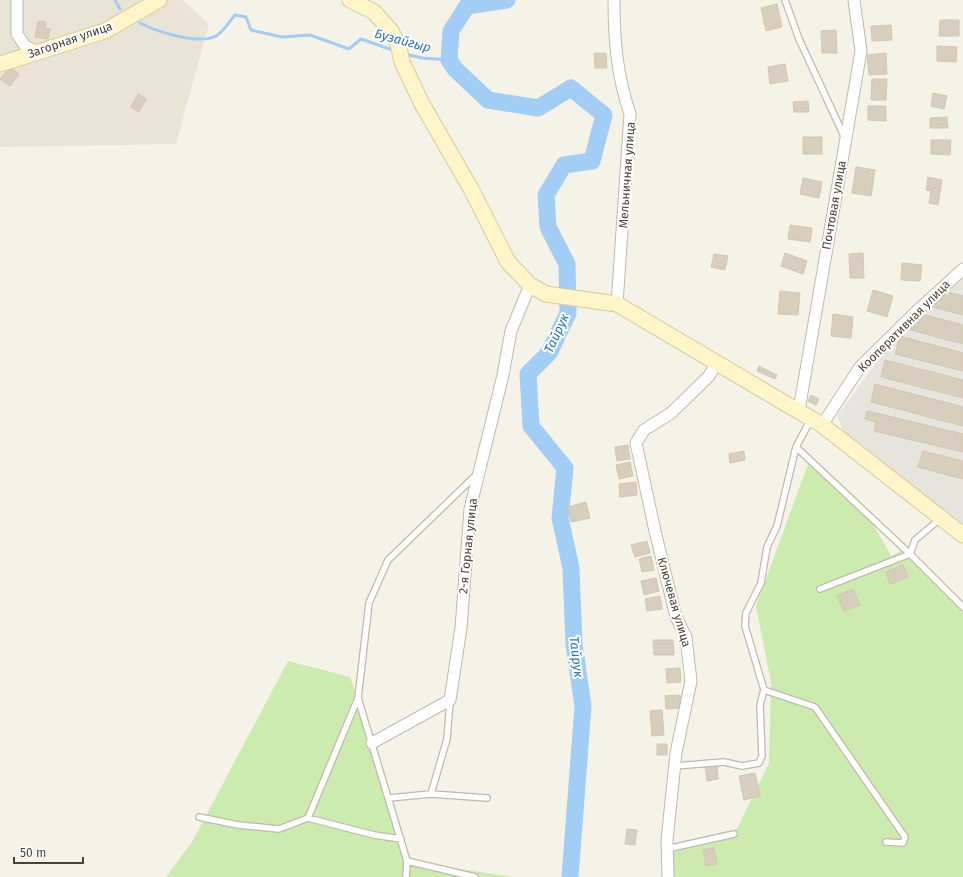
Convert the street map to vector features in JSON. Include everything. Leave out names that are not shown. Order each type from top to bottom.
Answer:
[{"type":"street","points":[[17,0],[17,34],[25,46],[37,52]]},
{"type":"street","name":"Загорная улица","points":[[0,64],[105,31],[159,0]]},
{"type":"street","points":[[350,0],[374,12],[391,31],[398,44],[402,62],[422,104],[471,190],[508,262],[530,285],[546,294],[585,298],[617,304],[811,418],[963,535]]},
{"type":"street","name":"Мельничная улица","points":[[614,0],[614,41],[621,86],[630,114],[617,304]]},
{"type":"street","name":"Почтовая улица","points":[[811,418],[845,138],[861,52],[854,0]]},
{"type":"street","name":"Кооперативная улица","points":[[811,418],[918,310],[963,269]]},
{"type":"street","name":"2-я Горная улица","points":[[450,700],[461,628],[470,509],[503,375],[512,331],[530,285]]},
{"type":"street","name":"Ключевая улица","points":[[668,877],[667,849],[675,766],[691,681],[686,637],[676,618],[654,531],[636,443],[644,430],[671,413],[709,376],[717,362]]},
{"type":"street","points":[[372,744],[450,700]]},
{"type":"lane","points":[[785,0],[798,40],[845,138]]},
{"type":"lane","points":[[675,766],[724,762],[742,766],[759,763],[762,756],[760,705],[764,690],[745,626],[746,613],[761,582],[767,546],[777,526],[796,447],[811,418]]},
{"type":"lane","points":[[796,447],[910,554],[963,607]]},
{"type":"lane","points":[[308,818],[358,698],[369,603],[388,560],[478,473]]},
{"type":"lane","points":[[820,589],[910,554],[915,540],[941,518]]},
{"type":"lane","points":[[764,690],[815,707],[905,837],[903,843],[886,842]]},
{"type":"lane","points":[[358,698],[407,861],[406,877]]},
{"type":"lane","points":[[431,794],[447,739],[450,700]]},
{"type":"lane","points":[[389,798],[431,794],[487,798]]},
{"type":"lane","points":[[199,817],[238,825],[278,829],[308,818],[374,835],[401,839]]},
{"type":"lane","points":[[667,849],[734,834]]},
{"type":"lane","points":[[407,861],[475,877]]},
{"type":"shaded area","points":[[0,0],[182,0],[209,24],[176,144],[0,147]]},
{"type":"shaded area","points":[[963,274],[963,525],[843,431],[837,416],[900,331]]},
{"type":"green space","points":[[811,456],[860,501],[891,556],[905,549],[963,612],[963,877],[671,877],[671,844],[737,829],[769,763],[771,682],[756,606]]},
{"type":"green space","points":[[288,661],[350,677],[367,726],[407,861],[513,877],[166,877],[192,842]]},
{"type":"building","points":[[777,4],[782,27],[766,31],[761,8]]},
{"type":"building","points":[[940,20],[959,20],[959,36],[939,36]]},
{"type":"building","points":[[38,21],[46,22],[45,28],[50,29],[48,39],[35,37]]},
{"type":"building","points":[[891,25],[892,40],[872,41],[871,26]]},
{"type":"building","points":[[836,30],[837,53],[822,53],[821,31]]},
{"type":"building","points":[[937,46],[957,47],[956,62],[937,61]]},
{"type":"building","points":[[594,53],[606,53],[607,68],[595,68]]},
{"type":"building","points":[[886,53],[887,74],[869,75],[867,55]]},
{"type":"building","points":[[785,64],[788,81],[770,84],[768,67]]},
{"type":"building","points":[[10,67],[19,74],[10,86],[0,79]]},
{"type":"building","points":[[872,79],[887,79],[886,100],[871,100]]},
{"type":"building","points":[[933,93],[947,96],[944,109],[931,106]]},
{"type":"building","points":[[138,94],[146,99],[139,112],[131,107]]},
{"type":"building","points":[[808,101],[809,112],[794,112],[793,102]]},
{"type":"building","points":[[868,106],[886,106],[886,121],[868,120]]},
{"type":"building","points":[[947,117],[948,128],[930,128],[930,118]]},
{"type":"building","points":[[803,137],[822,137],[822,154],[803,154]]},
{"type":"building","points":[[931,140],[951,140],[950,155],[931,154]]},
{"type":"building","points":[[856,167],[875,170],[871,196],[852,193]]},
{"type":"building","points":[[928,177],[942,180],[938,205],[929,203],[931,191],[926,190]]},
{"type":"building","points":[[803,178],[822,182],[819,198],[800,194]]},
{"type":"building","points":[[790,225],[812,228],[810,242],[788,239]]},
{"type":"building","points":[[785,253],[807,261],[803,274],[781,266]]},
{"type":"building","points":[[863,253],[864,278],[850,278],[849,254]]},
{"type":"building","points":[[714,254],[728,256],[725,270],[711,267]]},
{"type":"building","points":[[902,263],[922,265],[920,281],[901,280]]},
{"type":"building","points":[[873,290],[893,296],[887,317],[867,311]]},
{"type":"building","points":[[780,291],[800,293],[798,315],[778,314]]},
{"type":"building","points":[[944,291],[963,296],[963,315],[933,307],[935,297],[942,299]]},
{"type":"building","points":[[833,314],[853,317],[851,338],[831,336]]},
{"type":"building","points":[[921,314],[963,325],[963,344],[910,330],[913,321],[919,323]]},
{"type":"building","points":[[900,336],[963,353],[963,371],[895,354]]},
{"type":"building","points":[[885,360],[963,380],[963,398],[881,377]]},
{"type":"building","points":[[759,366],[777,375],[775,379],[757,371]]},
{"type":"building","points":[[875,384],[963,407],[963,426],[871,402]]},
{"type":"building","points":[[811,395],[819,399],[816,405],[808,401]]},
{"type":"building","points":[[867,411],[963,434],[963,452],[874,431],[876,422],[865,419]]},
{"type":"building","points":[[628,445],[630,459],[617,461],[615,447]]},
{"type":"building","points":[[744,451],[745,460],[730,463],[729,454]]},
{"type":"building","points":[[923,451],[963,461],[963,479],[918,467]]},
{"type":"building","points":[[630,462],[633,476],[619,479],[616,465]]},
{"type":"building","points":[[636,482],[637,495],[620,497],[619,484]]},
{"type":"building","points":[[586,502],[590,518],[571,522],[568,507]]},
{"type":"building","points":[[647,541],[650,553],[635,557],[631,545]]},
{"type":"building","points":[[651,556],[654,570],[642,572],[639,559]]},
{"type":"building","points":[[903,565],[908,577],[890,584],[886,572]]},
{"type":"building","points":[[656,578],[659,591],[644,595],[641,581]]},
{"type":"building","points":[[853,589],[860,605],[844,611],[837,596]]},
{"type":"building","points":[[660,596],[662,609],[647,611],[645,599]]},
{"type":"building","points":[[653,640],[673,640],[674,655],[654,655]]},
{"type":"building","points":[[680,668],[681,682],[667,683],[666,669]]},
{"type":"building","points":[[680,695],[681,708],[666,709],[665,696]]},
{"type":"building","points":[[662,710],[664,735],[652,736],[650,711]]},
{"type":"building","points":[[657,744],[667,744],[667,755],[657,755]]},
{"type":"building","points":[[717,766],[718,779],[707,781],[705,767]]},
{"type":"building","points":[[755,773],[760,796],[744,800],[739,776]]},
{"type":"building","points":[[627,829],[637,830],[635,845],[625,844]]},
{"type":"building","points":[[714,848],[717,864],[706,866],[703,850]]},
{"type":"waterway","name":"Бузайгыр","points":[[115,0],[120,9]]},
{"type":"waterway","name":"Тайрук","points":[[507,0],[467,6],[451,31],[449,60],[455,69],[488,100],[538,108],[571,88],[604,115],[592,161],[564,165],[546,195],[548,227],[567,264],[568,313],[549,353],[528,374],[531,426],[565,468],[560,518],[571,568],[574,644],[583,706],[570,877]]},
{"type":"waterway","name":"Бузайгыр","points":[[140,23],[147,27],[178,36],[199,39],[216,36],[224,29],[235,15],[246,17],[251,30],[282,37],[310,35],[349,49],[361,39],[395,51]]},
{"type":"waterway","name":"Бузайгыр","points":[[405,54],[422,58],[449,60]]}]
